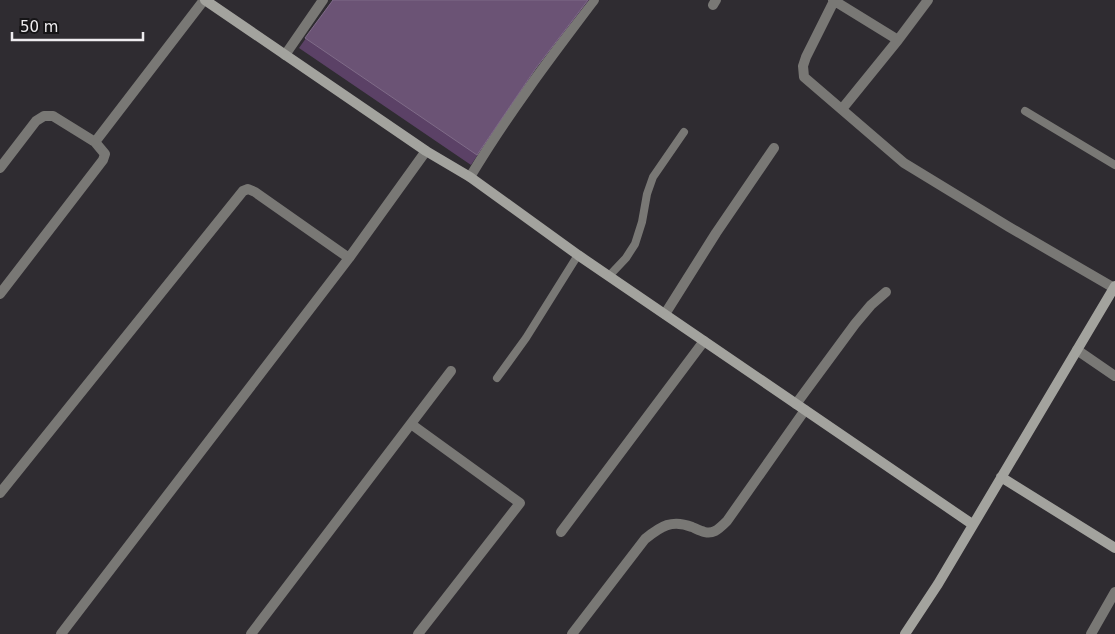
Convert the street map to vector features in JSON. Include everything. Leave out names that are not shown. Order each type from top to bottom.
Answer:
[{"type":"street","points":[[95,142],[204,0],[426,151],[470,177],[578,255],[972,524]]},
{"type":"street","points":[[285,55],[323,0]]},
{"type":"street","points":[[470,177],[555,51],[594,0]]},
{"type":"street","points":[[898,40],[833,0],[806,57],[803,66],[804,77],[904,163],[1009,227],[1114,287],[938,584],[905,634]]},
{"type":"street","points":[[842,109],[928,0]]},
{"type":"street","points":[[0,168],[36,121],[44,116],[53,116],[95,142],[105,154],[103,160],[0,294]]},
{"type":"street","points":[[665,314],[716,232],[774,148]]},
{"type":"street","points":[[61,634],[349,258],[426,151]]},
{"type":"street","points":[[0,493],[242,191],[248,189],[255,192],[349,258]]},
{"type":"street","points":[[796,404],[855,324],[871,305],[886,292]]},
{"type":"street","points":[[561,532],[704,341]]},
{"type":"street","points":[[1077,350],[1115,376]]},
{"type":"street","points":[[251,634],[451,371]]},
{"type":"street","points":[[572,634],[645,539],[658,528],[672,523],[690,526],[704,532],[715,531],[727,521],[805,410]]},
{"type":"street","points":[[411,424],[520,503],[418,634]]},
{"type":"street","points":[[1002,477],[1115,548]]},
{"type":"street","points":[[1091,634],[1115,592]]},
{"type":"lane","points":[[1025,111],[1115,165]]},
{"type":"lane","points":[[609,276],[626,258],[635,244],[653,177],[684,132]]},
{"type":"lane","points":[[497,378],[526,338],[578,255]]},
{"type":"building","points":[[333,0],[588,0],[536,68],[477,155],[305,38]]}]
